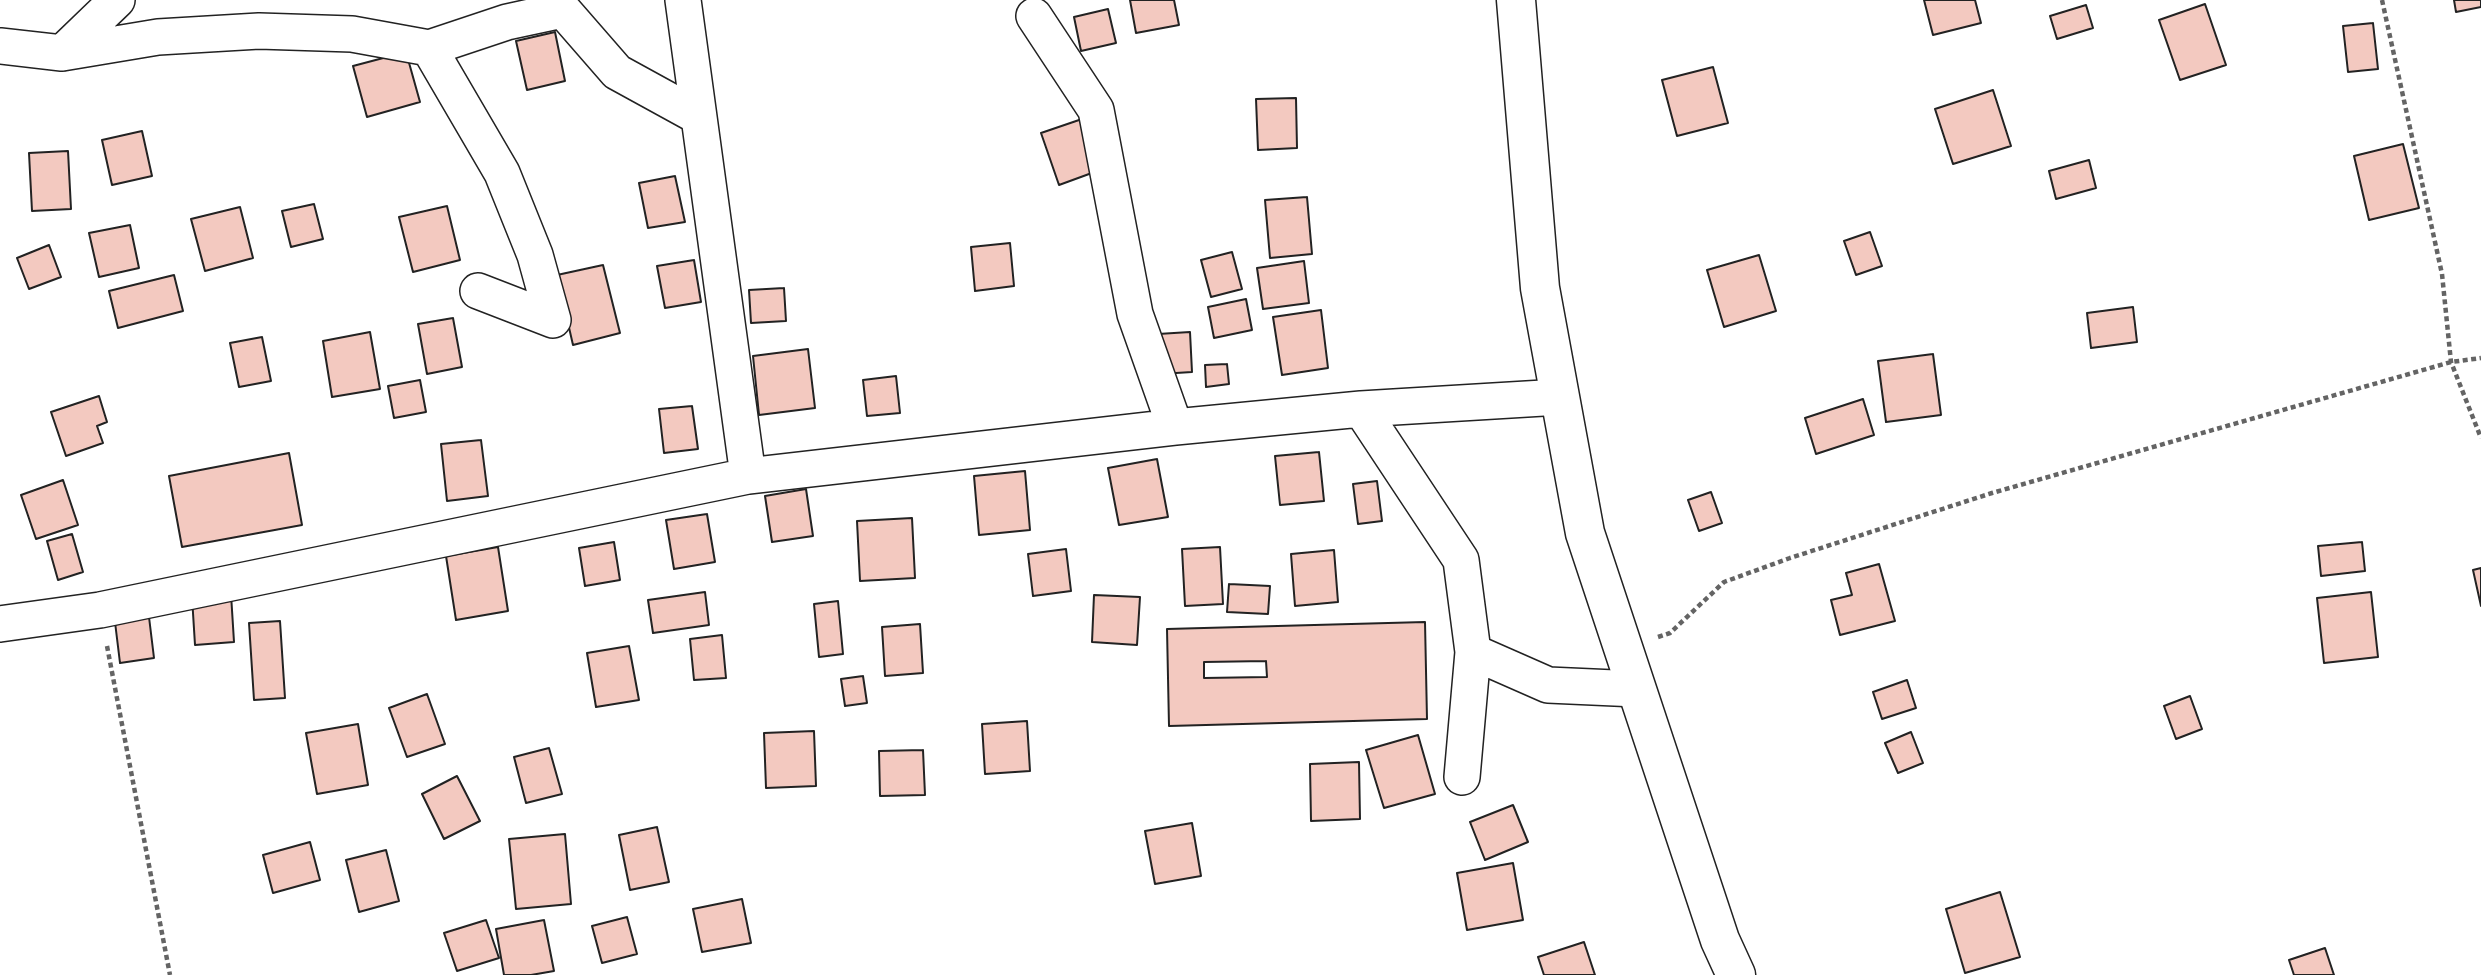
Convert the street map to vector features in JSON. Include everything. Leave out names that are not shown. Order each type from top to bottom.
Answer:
[{"type":"highway","points":[[1516,0],[1539,288],[1585,533],[1720,940],[1736,975]]},
{"type":"street","points":[[62,53],[117,0]]},
{"type":"street","points":[[683,0],[748,476]]},
{"type":"street","points":[[1026,5],[1096,110],[1135,314],[1175,427]]},
{"type":"street","points":[[0,46],[62,53],[158,37],[259,31],[352,34],[429,48],[507,22],[563,10],[617,72],[699,117]]},
{"type":"street","points":[[429,48],[502,173],[535,255],[553,320],[478,292]]},
{"type":"street","points":[[0,624],[100,610],[748,476],[1175,427],[1361,409],[1560,397]]},
{"type":"street","points":[[1361,409],[1461,560],[1473,652],[1462,777]]},
{"type":"street","points":[[1473,652],[1548,685],[1637,689]]},
{"type":"path","points":[[2382,0],[2442,274],[2451,362],[2481,438]]},
{"type":"path","points":[[1624,650],[1670,632],[1724,582],[1790,558],[1992,493],[2451,362],[2481,358]]},
{"type":"path","points":[[100,610],[170,975]]},
{"type":"building","points":[[1130,0],[1174,0],[1179,25],[1136,33]]},
{"type":"building","points":[[1924,0],[1975,0],[1981,23],[1933,35]]},
{"type":"building","points":[[2454,0],[2481,0],[2481,7],[2456,12]]},
{"type":"building","points":[[2205,4],[2226,65],[2180,80],[2159,20]]},
{"type":"building","points":[[2086,5],[2093,28],[2057,39],[2050,16]]},
{"type":"building","points":[[1108,9],[1116,43],[1081,51],[1074,17]]},
{"type":"building","points":[[2373,23],[2378,69],[2348,72],[2343,26]]},
{"type":"building","points":[[555,32],[565,81],[527,90],[516,41]]},
{"type":"building","points":[[406,52],[420,102],[367,117],[353,66]]},
{"type":"building","points":[[1713,67],[1728,123],[1677,136],[1662,80]]},
{"type":"building","points":[[1993,90],[2011,146],[1953,164],[1935,109]]},
{"type":"building","points":[[1296,98],[1297,148],[1258,150],[1256,99]]},
{"type":"building","points":[[1082,119],[1100,170],[1059,185],[1041,133]]},
{"type":"building","points":[[142,131],[152,176],[112,185],[102,140]]},
{"type":"building","points":[[2403,144],[2419,208],[2369,220],[2354,156]]},
{"type":"building","points":[[68,151],[71,209],[32,211],[29,153]]},
{"type":"building","points":[[2089,160],[2096,188],[2056,199],[2049,171]]},
{"type":"building","points":[[675,176],[685,222],[648,228],[639,183]]},
{"type":"building","points":[[1307,197],[1312,254],[1270,258],[1265,200]]},
{"type":"building","points":[[314,204],[323,239],[291,247],[282,211]]},
{"type":"building","points":[[447,206],[460,260],[413,272],[399,217]]},
{"type":"building","points":[[240,207],[253,258],[205,271],[191,219]]},
{"type":"building","points":[[130,225],[139,268],[99,277],[89,233]]},
{"type":"building","points":[[1870,232],[1882,266],[1856,275],[1844,241]]},
{"type":"building","points":[[1010,243],[1014,286],[975,291],[971,247]]},
{"type":"building","points":[[49,245],[61,277],[29,289],[17,258]]},
{"type":"building","points":[[1232,252],[1242,289],[1211,297],[1201,260]]},
{"type":"building","points":[[1759,255],[1776,311],[1724,327],[1707,270]]},
{"type":"building","points":[[694,260],[701,302],[665,308],[657,266]]},
{"type":"building","points":[[1304,261],[1309,303],[1263,309],[1257,268]]},
{"type":"building","points":[[603,265],[620,333],[573,345],[557,275]]},
{"type":"building","points":[[174,275],[183,311],[118,328],[109,291]]},
{"type":"building","points":[[784,288],[786,321],[751,323],[749,290]]},
{"type":"building","points":[[1246,299],[1252,330],[1214,338],[1208,307]]},
{"type":"building","points":[[2133,307],[2137,342],[2091,348],[2087,313]]},
{"type":"building","points":[[1321,310],[1328,368],[1282,375],[1273,317]]},
{"type":"building","points":[[453,318],[462,367],[427,374],[418,324]]},
{"type":"building","points":[[370,332],[380,389],[332,397],[323,341]]},
{"type":"building","points":[[1190,332],[1192,372],[1160,374],[1158,334]]},
{"type":"building","points":[[262,337],[271,381],[239,387],[230,343]]},
{"type":"building","points":[[808,349],[815,408],[759,415],[753,356]]},
{"type":"building","points":[[1933,354],[1941,415],[1886,422],[1878,361]]},
{"type":"building","points":[[1227,364],[1229,384],[1206,387],[1205,365]]},
{"type":"building","points":[[896,376],[900,413],[867,416],[863,380]]},
{"type":"building","points":[[420,380],[426,412],[394,418],[388,386]]},
{"type":"building","points":[[99,396],[107,422],[97,426],[103,443],[66,456],[51,412]]},
{"type":"building","points":[[1863,399],[1874,435],[1816,454],[1805,418]]},
{"type":"building","points":[[692,406],[698,449],[664,453],[659,409]]},
{"type":"building","points":[[481,440],[488,496],[447,501],[441,444]]},
{"type":"building","points":[[1319,452],[1324,501],[1280,505],[1275,456]]},
{"type":"building","points":[[289,453],[302,525],[182,547],[169,476]]},
{"type":"building","points":[[1157,459],[1168,517],[1119,525],[1108,468]]},
{"type":"building","points":[[1025,471],[1030,530],[979,535],[974,476]]},
{"type":"building","points":[[63,480],[78,525],[36,539],[21,495]]},
{"type":"building","points":[[1377,481],[1382,521],[1358,524],[1353,484]]},
{"type":"building","points":[[806,489],[813,536],[772,542],[765,496]]},
{"type":"building","points":[[1711,492],[1722,523],[1699,531],[1688,500]]},
{"type":"building","points":[[707,514],[715,562],[674,569],[666,520]]},
{"type":"building","points":[[912,518],[915,578],[860,581],[857,521]]},
{"type":"building","points":[[72,534],[83,572],[58,580],[47,541]]},
{"type":"building","points":[[614,542],[620,580],[585,586],[579,548]]},
{"type":"building","points":[[2362,542],[2365,571],[2321,576],[2318,546]]},
{"type":"building","points":[[498,547],[508,611],[456,620],[446,556]]},
{"type":"building","points":[[1220,547],[1223,604],[1185,606],[1182,549]]},
{"type":"building","points":[[1066,549],[1071,591],[1033,596],[1028,554]]},
{"type":"building","points":[[1334,550],[1338,602],[1295,606],[1291,554]]},
{"type":"building","points":[[1879,564],[1895,621],[1840,635],[1831,600],[1852,595],[1846,573]]},
{"type":"building","points":[[2481,568],[2481,606],[2473,570]]},
{"type":"building","points":[[1229,584],[1270,586],[1268,614],[1227,612]]},
{"type":"building","points":[[705,592],[709,625],[653,633],[648,600]]},
{"type":"building","points":[[2371,592],[2378,657],[2324,663],[2317,598]]},
{"type":"building","points":[[231,594],[234,642],[195,645],[192,597]]},
{"type":"building","points":[[1094,595],[1140,597],[1137,645],[1092,642]]},
{"type":"building","points":[[838,601],[843,654],[819,657],[814,604]]},
{"type":"building","points":[[149,617],[154,658],[120,663],[115,622]]},
{"type":"building","points":[[280,621],[285,698],[254,700],[249,623]]},
{"type":"building","points":[[1425,622],[1427,719],[1169,726],[1167,629]],"holes":[[[1266,661],[1267,677],[1204,678],[1204,662]]]},
{"type":"building","points":[[920,624],[923,673],[885,676],[882,627]]},
{"type":"building","points":[[722,635],[726,678],[694,680],[690,639]]},
{"type":"building","points":[[629,646],[639,700],[596,707],[587,653]]},
{"type":"building","points":[[863,676],[867,703],[845,706],[841,679]]},
{"type":"building","points":[[1907,680],[1916,708],[1882,719],[1873,692]]},
{"type":"building","points":[[427,694],[445,744],[407,757],[389,708]]},
{"type":"building","points":[[2190,696],[2202,729],[2176,739],[2164,706]]},
{"type":"building","points":[[1027,721],[1030,771],[985,774],[982,724]]},
{"type":"building","points":[[358,724],[368,785],[317,794],[306,733]]},
{"type":"building","points":[[814,731],[816,786],[766,788],[764,733]]},
{"type":"building","points":[[1911,732],[1923,763],[1898,773],[1885,743]]},
{"type":"building","points":[[1418,735],[1435,794],[1384,808],[1366,750]]},
{"type":"building","points":[[549,748],[562,794],[526,803],[514,757]]},
{"type":"building","points":[[923,750],[925,795],[880,796],[879,751]]},
{"type":"building","points":[[1359,762],[1360,819],[1311,821],[1310,764]]},
{"type":"building","points":[[457,776],[480,821],[444,839],[422,794]]},
{"type":"building","points":[[1513,805],[1528,842],[1485,860],[1470,822]]},
{"type":"building","points":[[1192,823],[1201,876],[1155,884],[1145,831]]},
{"type":"building","points":[[657,827],[669,882],[630,890],[619,835]]},
{"type":"building","points":[[565,834],[571,904],[516,909],[509,839]]},
{"type":"building","points":[[310,842],[320,880],[273,893],[263,855]]},
{"type":"building","points":[[386,850],[399,901],[359,912],[346,860]]},
{"type":"building","points":[[1513,863],[1523,920],[1467,930],[1457,873]]},
{"type":"building","points":[[2000,892],[2020,957],[1965,973],[1946,909]]},
{"type":"building","points":[[742,899],[751,943],[702,952],[693,909]]},
{"type":"building","points":[[627,917],[637,954],[602,963],[592,926]]},
{"type":"building","points":[[486,920],[499,958],[457,971],[444,933]]},
{"type":"building","points":[[544,920],[554,971],[531,975],[504,975],[496,929]]},
{"type":"building","points":[[1584,942],[1595,975],[1544,975],[1538,957]]},
{"type":"building","points":[[2325,948],[2334,975],[2294,975],[2289,960]]}]
